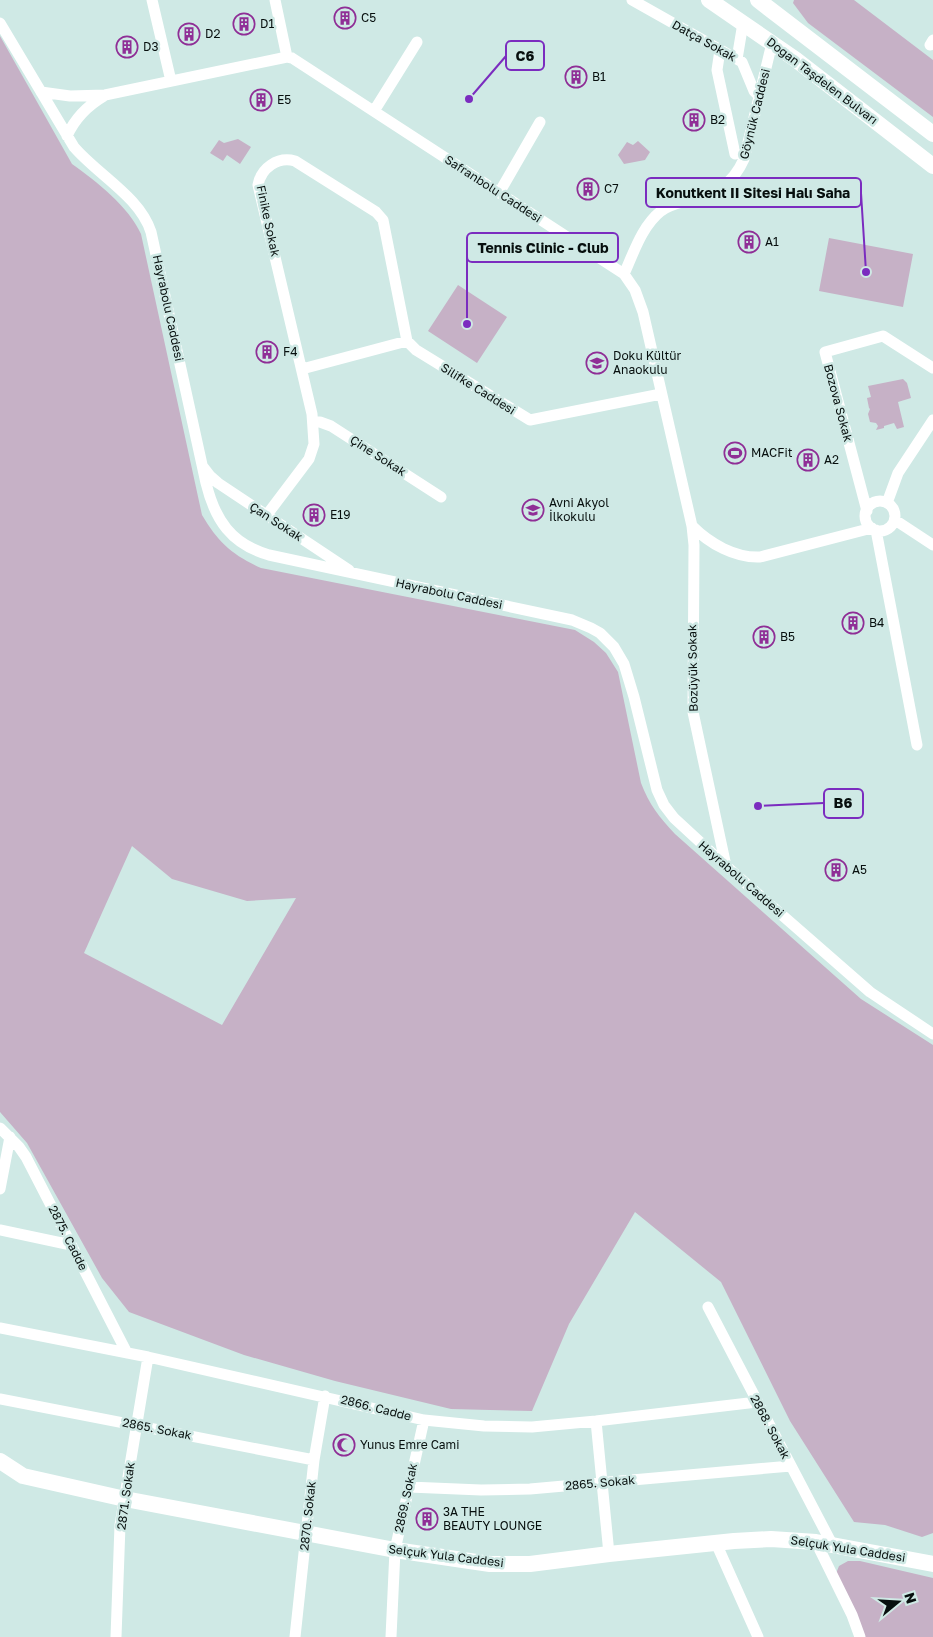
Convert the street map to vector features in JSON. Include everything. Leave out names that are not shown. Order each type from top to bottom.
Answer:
[{"type":"street","points":[[152,0],[170,82]]},
{"type":"street","points":[[41,92],[78,96],[105,95],[287,57],[274,0]]},
{"type":"street","name":"Datça Sokak","points":[[632,0],[737,59],[744,66],[755,94],[760,97]]},
{"type":"street","name":"Doğan Taşdelen Bulvarı","points":[[709,0],[772,43],[933,166]]},
{"type":"street","points":[[737,59],[743,23],[756,0]]},
{"type":"street","name":"Doğan Taşdelen Bulvarı","points":[[756,0],[776,6],[933,134]]},
{"type":"street","points":[[772,43],[776,6]]},
{"type":"street","name":"Hayrabolu Caddesi","points":[[0,23],[67,136],[83,157],[138,207],[146,218],[201,463],[214,510],[226,529],[239,541],[255,551],[269,555],[572,620],[600,633],[614,647],[628,675],[652,774],[664,805],[685,830],[870,992],[933,1034]]},
{"type":"street","points":[[374,111],[417,42]]},
{"type":"street","name":"Göynük Caddesi","points":[[624,274],[645,229],[659,212],[674,204],[714,193],[735,176],[744,158],[772,43]]},
{"type":"street","points":[[720,50],[717,70],[735,154]]},
{"type":"street","name":"Safranbolu Caddesi","points":[[287,57],[297,61],[624,274],[634,290],[643,312],[692,526]]},
{"type":"street","points":[[67,136],[74,122],[86,109],[105,95]]},
{"type":"street","points":[[499,193],[540,122]]},
{"type":"street","name":"Finike Sokak","points":[[266,516],[311,456],[315,438],[302,369],[258,185],[265,170],[273,163],[283,160],[294,161],[381,217],[407,341]]},
{"type":"street","name":"Bozova Sokak","points":[[867,511],[825,352],[883,336],[933,368]]},
{"type":"street","points":[[302,369],[407,341]]},
{"type":"street","name":"Silifke Caddesi","points":[[407,341],[416,350],[530,420],[661,394]]},
{"type":"street","points":[[887,503],[898,473],[933,420]]},
{"type":"street","name":"Çine Sokak","points":[[313,422],[320,422],[331,426],[441,497]]},
{"type":"street","name":"Çan Sokak","points":[[201,463],[218,484],[357,574]]},
{"type":"street","points":[[692,526],[704,537],[732,552],[760,557],[874,529],[885,530],[890,528],[895,520],[894,510],[887,503],[877,502],[873,504],[867,511],[866,520],[874,529],[917,745]]},
{"type":"street","points":[[895,520],[933,545]]},
{"type":"street","name":"Bozüyük Sokak","points":[[692,526],[694,545],[693,712],[726,866]]},
{"type":"street","name":"2875. Cadde","points":[[0,1128],[26,1157],[127,1353]]},
{"type":"street","points":[[0,1189],[10,1137]]},
{"type":"street","points":[[0,1230],[71,1245]]},
{"type":"street","name":"2868. Sokak","points":[[708,1307],[833,1546]]},
{"type":"street","name":"2866. Cadde","points":[[0,1328],[148,1357],[424,1420],[504,1427],[554,1425],[757,1402]]},
{"type":"street","name":"2871. Sokak","points":[[116,1637],[120,1525],[148,1357]]},
{"type":"street","name":"2870. Sokak","points":[[295,1637],[314,1460],[325,1396]]},
{"type":"street","name":"2865. Sokak","points":[[0,1399],[314,1460]]},
{"type":"street","name":"2869. Sokak","points":[[391,1637],[395,1550],[424,1420]]},
{"type":"street","points":[[596,1421],[600,1482],[609,1554]]},
{"type":"street","name":"Selçuk Yula Caddesi","points":[[0,1462],[23,1476],[125,1499],[395,1550],[490,1564],[517,1565],[716,1543],[771,1539],[816,1542],[933,1564]]},
{"type":"street","name":"2865. Sokak","points":[[409,1487],[481,1490],[530,1489],[791,1466]]},
{"type":"street","name":"Selçuk Yula Caddesi","points":[[0,1472],[14,1477],[23,1476]]},
{"type":"street","points":[[816,1542],[852,1615],[860,1637]]},
{"type":"street","points":[[716,1543],[758,1637]]},
{"type":"shaded area","points":[[794,0],[854,0],[933,60],[933,117],[808,23],[793,3]]},
{"type":"shaded area","points":[[0,36],[72,164],[101,186],[120,204],[136,224],[141,234],[202,515],[220,540],[234,553],[261,568],[575,630],[594,642],[606,653],[618,672],[641,783],[651,804],[664,822],[675,834],[861,999],[933,1045],[933,1533],[922,1537],[885,1525],[854,1522],[790,1421],[721,1282],[635,1212],[569,1324],[532,1411],[451,1409],[335,1381],[244,1355],[129,1312],[102,1278],[27,1143],[0,1112]],"holes":[[[132,846],[172,879],[247,901],[296,898],[222,1025],[84,953]]]},
{"type":"shaded area","points":[[238,139],[251,147],[240,164],[227,155],[223,161],[210,153],[219,140],[224,143]]},
{"type":"shaded area","points":[[638,141],[650,152],[645,160],[624,164],[618,155],[627,142],[633,145]]},
{"type":"shaded area","points":[[829,238],[913,254],[903,307],[819,291]]},
{"type":"shaded area","points":[[458,285],[507,317],[477,363],[428,331]]},
{"type":"shaded area","points":[[903,379],[907,383],[911,398],[898,402],[904,427],[897,429],[894,423],[876,430],[878,426],[876,423],[870,422],[868,414],[870,409],[867,398],[871,397],[868,386]]},
{"type":"shaded area","points":[[848,1561],[860,1561],[933,1578],[933,1637],[865,1637],[835,1576],[839,1566]]},
{"type":"place","name":"C5","points":[[345,18]]},
{"type":"place","name":"D1","points":[[244,24]]},
{"type":"place","name":"D2","points":[[189,34]]},
{"type":"place","name":"D3","points":[[127,47]]},
{"type":"place","name":"B1","points":[[576,77]]},
{"type":"place","name":"C6","points":[[469,99]]},
{"type":"place","name":"E5","points":[[261,100]]},
{"type":"place","name":"B2","points":[[694,120]]},
{"type":"place","name":"C7","points":[[588,189]]},
{"type":"place","name":"A1","points":[[749,242]]},
{"type":"place","name":"Konutkent II Sitesi Halı Saha","points":[[866,272]]},
{"type":"place","name":"Tennis Clinic - Club","points":[[467,324]]},
{"type":"place","name":"F4","points":[[267,352]]},
{"type":"place","name":"Doku Kültür Anaokulu","points":[[597,363]]},
{"type":"place","name":"MACFit","points":[[735,453]]},
{"type":"place","name":"A2","points":[[808,460]]},
{"type":"place","name":"Avni Akyol İlkokulu","points":[[533,510]]},
{"type":"place","name":"E19","points":[[314,515]]},
{"type":"place","name":"B4","points":[[853,623]]},
{"type":"place","name":"B5","points":[[764,637]]},
{"type":"place","name":"B6","points":[[758,806]]},
{"type":"place","name":"A5","points":[[836,870]]},
{"type":"place","name":"Yunus Emre Cami","points":[[344,1445]]},
{"type":"place","name":"3A THE BEAUTY LOUNGE","points":[[427,1519]]}]
